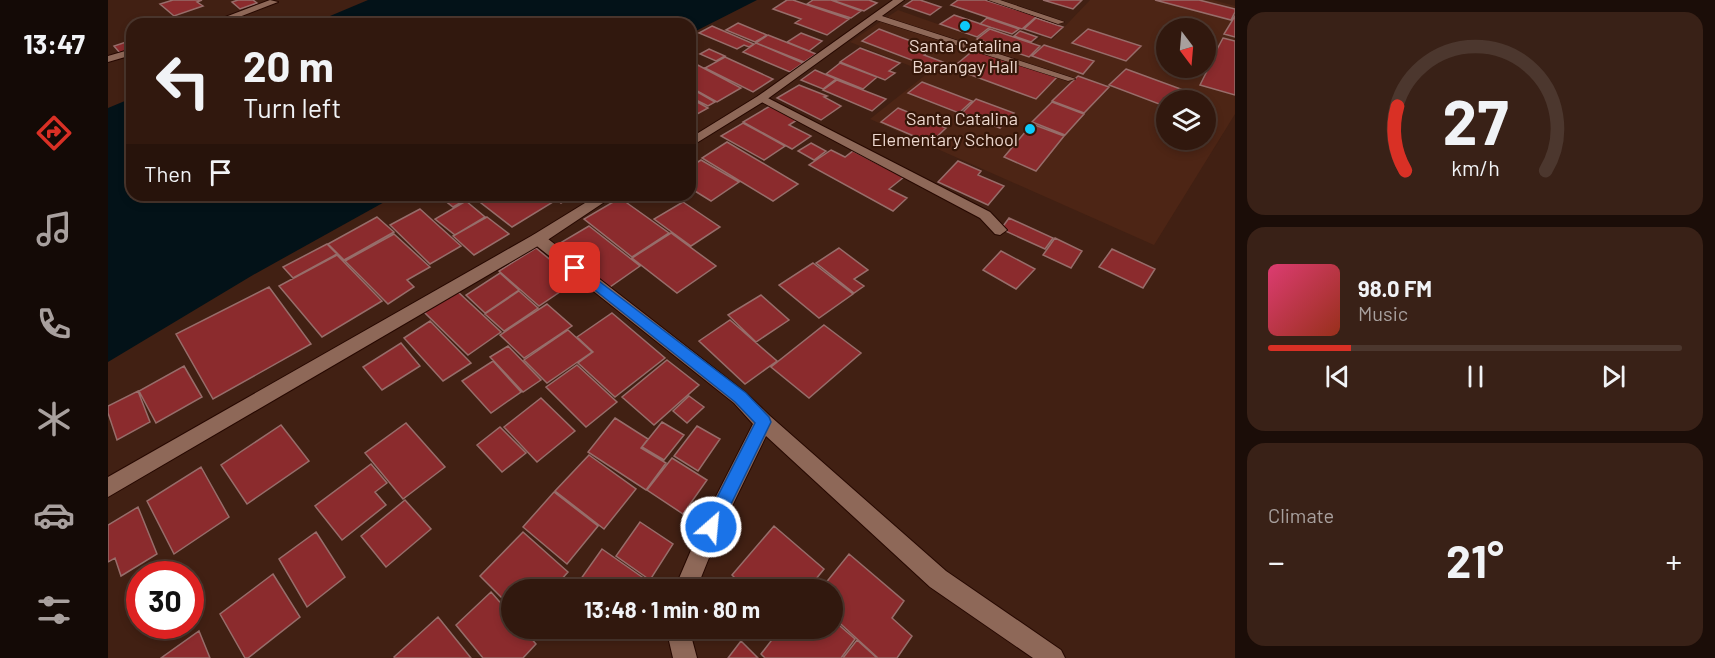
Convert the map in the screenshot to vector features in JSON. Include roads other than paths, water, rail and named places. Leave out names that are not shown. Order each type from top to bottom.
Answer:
[{"type":"street","points":[[696,139],[762,98],[899,0]]},
{"type":"street","points":[[229,18],[273,2]]},
{"type":"street","points":[[108,59],[126,54]]},
{"type":"street","points":[[762,98],[985,215],[1000,230]]},
{"type":"street","points":[[108,488],[538,239],[598,201]]},
{"type":"street","points":[[538,239],[740,398],[763,422],[938,579],[1053,658]]},
{"type":"street","points":[[690,579],[711,527],[763,422]]},
{"type":"street","points":[[680,639],[685,658]]},
{"type":"lane","points":[[992,0],[1061,22]]},
{"type":"lane","points":[[876,17],[1071,79]]},
{"type":"place","name":"Santa Catalina Barangay Hall","points":[[965,26]]},
{"type":"place","name":"Santa Catalina Elementary School","points":[[1030,129]]}]
